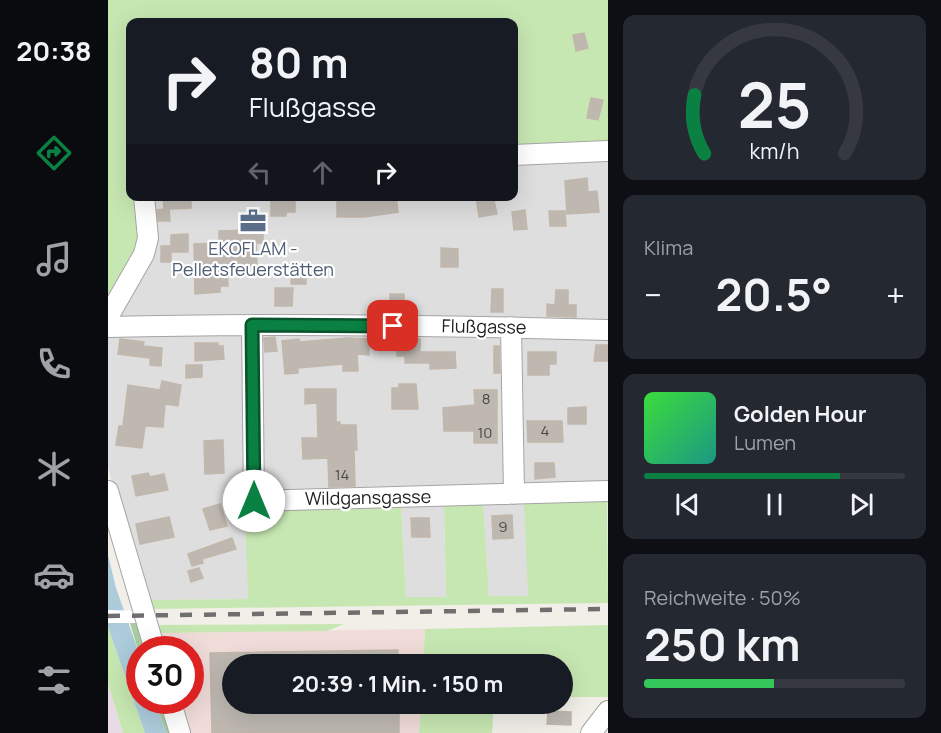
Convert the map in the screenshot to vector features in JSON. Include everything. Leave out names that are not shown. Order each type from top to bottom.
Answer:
[{"type":"street","points":[[518,155],[608,151]]},
{"type":"street","points":[[108,317],[144,254],[148,238],[144,201]]},
{"type":"street","name":"Flußgasse","points":[[108,327],[252,325],[608,330]]},
{"type":"street","name":"Wildgansgasse","points":[[252,325],[254,501],[608,491]]},
{"type":"street","points":[[511,327],[514,494]]},
{"type":"street","points":[[108,491],[151,636]]},
{"type":"street","points":[[591,733],[608,711]]},
{"type":"street","points":[[174,714],[180,733]]},
{"type":"shaded area","points":[[608,160],[608,512],[607,497],[529,596],[489,596],[483,502],[444,504],[446,597],[406,597],[401,504],[245,508],[249,599],[153,600],[142,582],[108,468],[108,333],[151,201],[518,201],[518,166]]},
{"type":"shaded area","points":[[425,629],[424,654],[222,654],[222,714],[420,714],[419,733],[187,733],[181,714],[204,714],[204,636],[158,636],[157,633]]},
{"type":"shaded area","points":[[108,684],[123,733],[108,733]]},
{"type":"green space","points":[[108,0],[608,0],[608,144],[518,149],[518,18],[126,18],[126,201],[139,201],[143,225],[136,253],[108,303]]},
{"type":"green space","points":[[607,497],[608,603],[149,609],[142,582],[153,600],[248,599],[245,508],[401,504],[406,597],[446,597],[444,503],[483,501],[489,596],[528,596],[524,501]]},
{"type":"green space","points":[[130,623],[139,623],[144,636],[134,636]]},
{"type":"green space","points":[[344,624],[327,631],[157,633],[154,625]]},
{"type":"green space","points":[[608,625],[608,697],[573,697],[573,654],[424,654],[425,629]]},
{"type":"green space","points":[[108,627],[126,679],[126,714],[138,714],[145,733],[123,733],[108,684]]},
{"type":"green space","points":[[159,714],[167,714],[173,733],[166,733]]},
{"type":"green space","points":[[420,714],[493,714],[492,733],[419,733]]},
{"type":"water","points":[[108,555],[116,588],[133,636],[126,636],[126,679],[108,627]]},
{"type":"water","points":[[138,714],[159,714],[166,733],[145,733]]},
{"type":"pier","points":[[108,610],[144,611],[147,623],[108,623]]},
{"type":"building","points":[[584,33],[588,48],[576,51],[573,35]]},
{"type":"building","points":[[591,98],[603,100],[598,120],[587,118]]},
{"type":"building","points":[[587,178],[588,192],[597,191],[599,212],[567,214],[565,181]]},
{"type":"building","points":[[163,201],[191,201],[191,208],[169,209],[170,221],[158,221],[157,210],[164,209]]},
{"type":"building","points":[[271,201],[295,201],[295,212],[286,212],[286,216],[271,216]]},
{"type":"building","points":[[337,201],[397,201],[398,212],[364,217],[337,217]]},
{"type":"building","points":[[477,201],[494,201],[497,214],[479,217]]},
{"type":"building","points":[[525,210],[527,229],[514,230],[512,212]]},
{"type":"building","points":[[549,211],[565,211],[566,226],[550,226]]},
{"type":"building","points":[[246,215],[263,215],[263,243],[256,243],[257,265],[227,267],[228,286],[220,286],[220,292],[195,294],[194,244],[219,243],[219,231],[246,230]]},
{"type":"building","points":[[188,234],[188,252],[171,252],[171,262],[161,262],[161,246],[171,246],[171,235]]},
{"type":"building","points":[[441,248],[458,249],[458,267],[441,267]]},
{"type":"building","points":[[292,272],[306,272],[306,284],[291,284]]},
{"type":"building","points":[[275,288],[293,288],[292,306],[275,306]]},
{"type":"building","points":[[492,289],[503,289],[503,312],[491,312]]},
{"type":"building","points":[[556,290],[568,290],[568,305],[576,305],[576,317],[547,316],[547,304],[555,305]]},
{"type":"building","points":[[390,294],[404,294],[404,312],[390,312]]},
{"type":"building","points":[[275,337],[277,351],[265,352],[264,338]]},
{"type":"building","points":[[347,338],[369,339],[369,355],[357,354],[358,371],[343,371],[343,364],[298,368],[298,373],[285,374],[282,341],[299,339],[300,342]]},
{"type":"building","points":[[120,339],[144,342],[143,346],[162,348],[161,366],[150,365],[150,358],[118,354]]},
{"type":"building","points":[[397,339],[420,339],[420,352],[455,352],[456,368],[430,369],[430,363],[405,363],[405,356],[397,356]]},
{"type":"building","points":[[195,343],[218,343],[218,346],[223,346],[224,359],[195,361]]},
{"type":"building","points":[[596,345],[608,345],[608,361],[594,361]]},
{"type":"building","points":[[494,346],[499,346],[500,373],[494,373]]},
{"type":"building","points":[[528,352],[556,352],[556,364],[549,364],[549,375],[528,375]]},
{"type":"building","points":[[186,365],[202,365],[202,377],[186,378]]},
{"type":"building","points":[[162,381],[181,385],[178,406],[165,404],[163,427],[145,426],[142,448],[116,445],[119,426],[123,426],[128,385],[160,390]]},
{"type":"building","points":[[399,384],[416,384],[418,409],[392,409],[392,388],[399,388]]},
{"type":"building","points":[[305,389],[336,389],[336,422],[340,422],[340,425],[356,425],[355,486],[329,487],[328,458],[303,459],[302,438],[318,438],[317,403],[305,404]]},
{"type":"building","points":[[474,390],[497,390],[497,443],[474,443],[474,431],[444,431],[443,408],[475,405]]},
{"type":"building","points":[[586,407],[586,424],[568,424],[568,408]]},
{"type":"building","points":[[527,421],[562,421],[563,442],[528,442]]},
{"type":"building","points":[[223,440],[224,473],[205,474],[204,441]]},
{"type":"building","points":[[535,463],[554,463],[555,477],[535,479]]},
{"type":"building","points":[[148,473],[150,477],[164,474],[168,490],[136,496],[132,476]]},
{"type":"building","points":[[220,504],[227,526],[210,530],[203,509]]},
{"type":"building","points":[[512,515],[513,538],[493,539],[492,516]]},
{"type":"building","points":[[169,517],[174,537],[140,544],[136,524]]},
{"type":"building","points":[[411,518],[429,518],[430,537],[412,537]]},
{"type":"building","points":[[232,538],[236,549],[202,559],[203,563],[192,566],[188,554]]},
{"type":"building","points":[[199,568],[203,578],[191,582],[188,571]]},
{"type":"building","points":[[398,650],[398,654],[222,654],[222,714],[399,714],[399,733],[212,733],[210,653]]},
{"type":"building","points":[[548,714],[571,714],[571,725],[547,724]]},
{"type":"railway","points":[[108,616],[608,609]]},
{"type":"place","name":"EKOFLAM - Pelletsfeuerstätten","points":[[253,221]]},
{"type":"route","points":[[254,501],[252,325],[393,326]]}]
